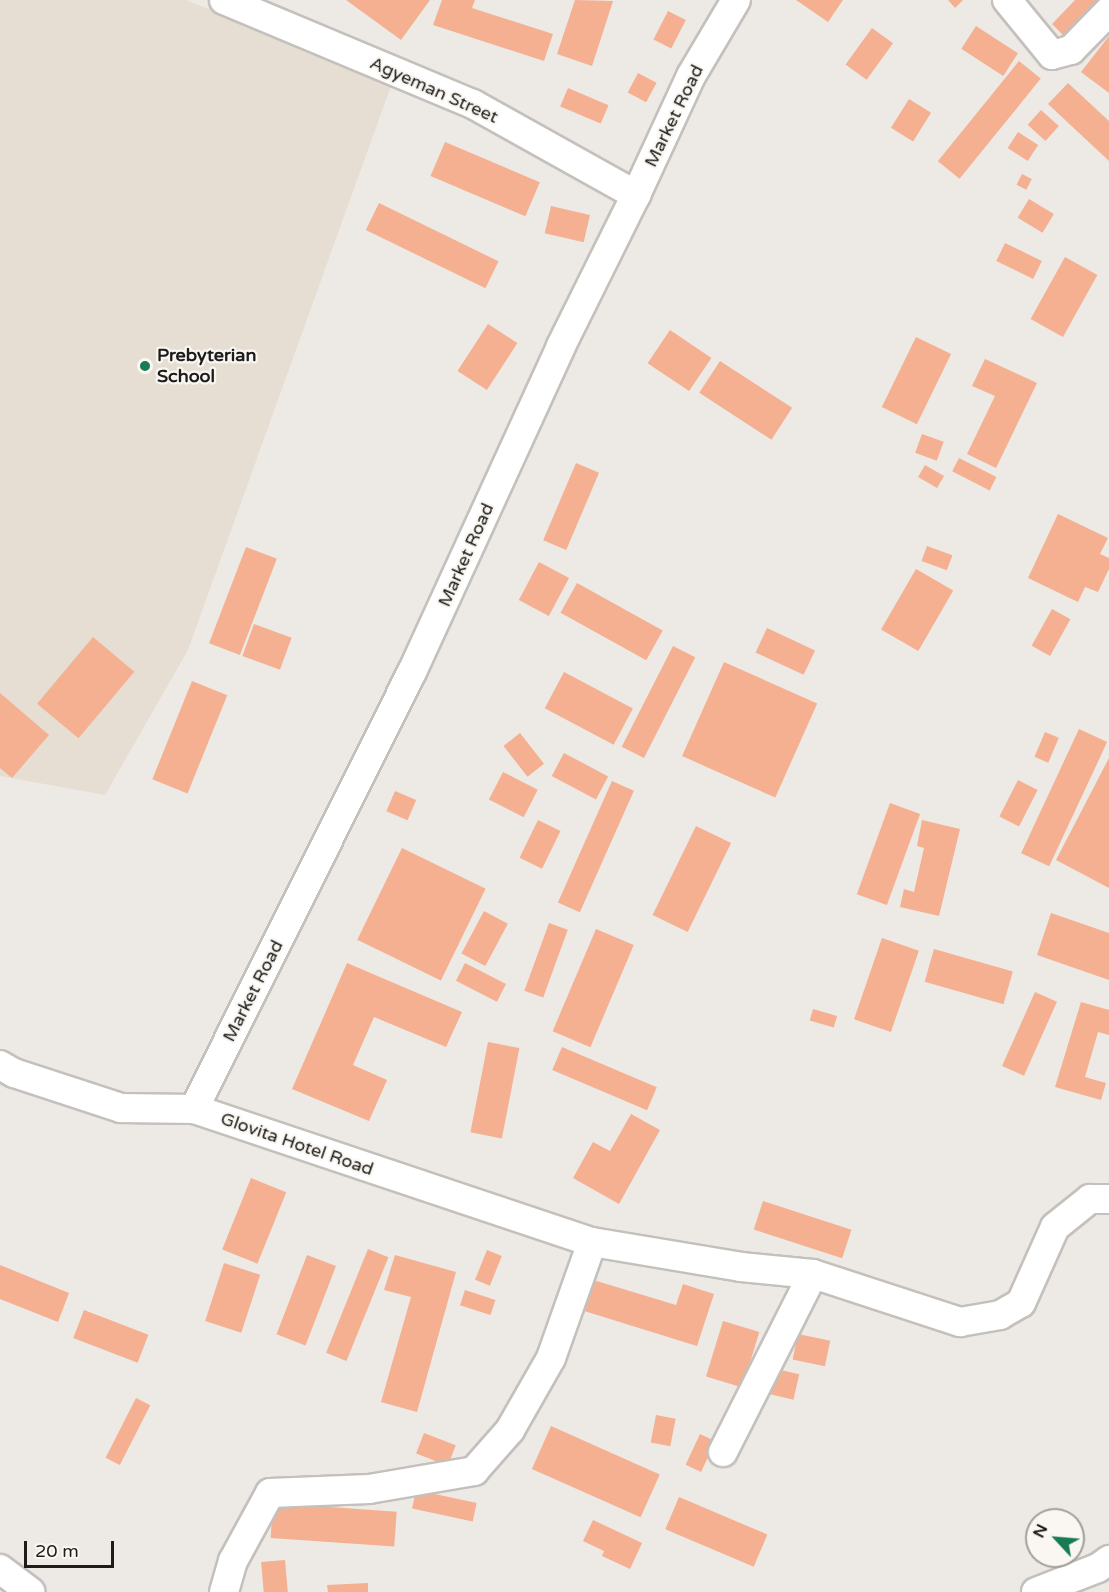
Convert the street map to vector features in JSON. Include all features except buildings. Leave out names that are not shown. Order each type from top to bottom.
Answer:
[{"type":"street","name":"Agyeman Street","points":[[224,0],[473,104],[636,195]]},
{"type":"street","name":"Market Road","points":[[194,1109],[412,672],[561,346],[636,195],[691,76],[736,0]]},
{"type":"street","points":[[1007,0],[1052,55],[1071,50],[1109,11]]},
{"type":"street","name":"Glovita Hotel Road","points":[[0,1065],[14,1073],[121,1108],[194,1109],[592,1242],[741,1267],[813,1275],[960,1322],[1000,1315],[1021,1303],[1055,1227],[1090,1199],[1109,1199]]},
{"type":"street","points":[[224,1592],[233,1561],[270,1493],[369,1489],[474,1471],[510,1430],[550,1358],[592,1242]]},
{"type":"street","points":[[723,1452],[813,1275]]},
{"type":"street","points":[[1036,1592],[1098,1568],[1109,1560]]},
{"type":"street","points":[[0,1569],[30,1592]]},
{"type":"shaded area","name":"Prebyterian School","points":[[0,0],[186,0],[392,83],[188,650],[105,795],[0,776]]},
{"type":"place","name":"Prebyterian School","points":[[145,366]]}]
